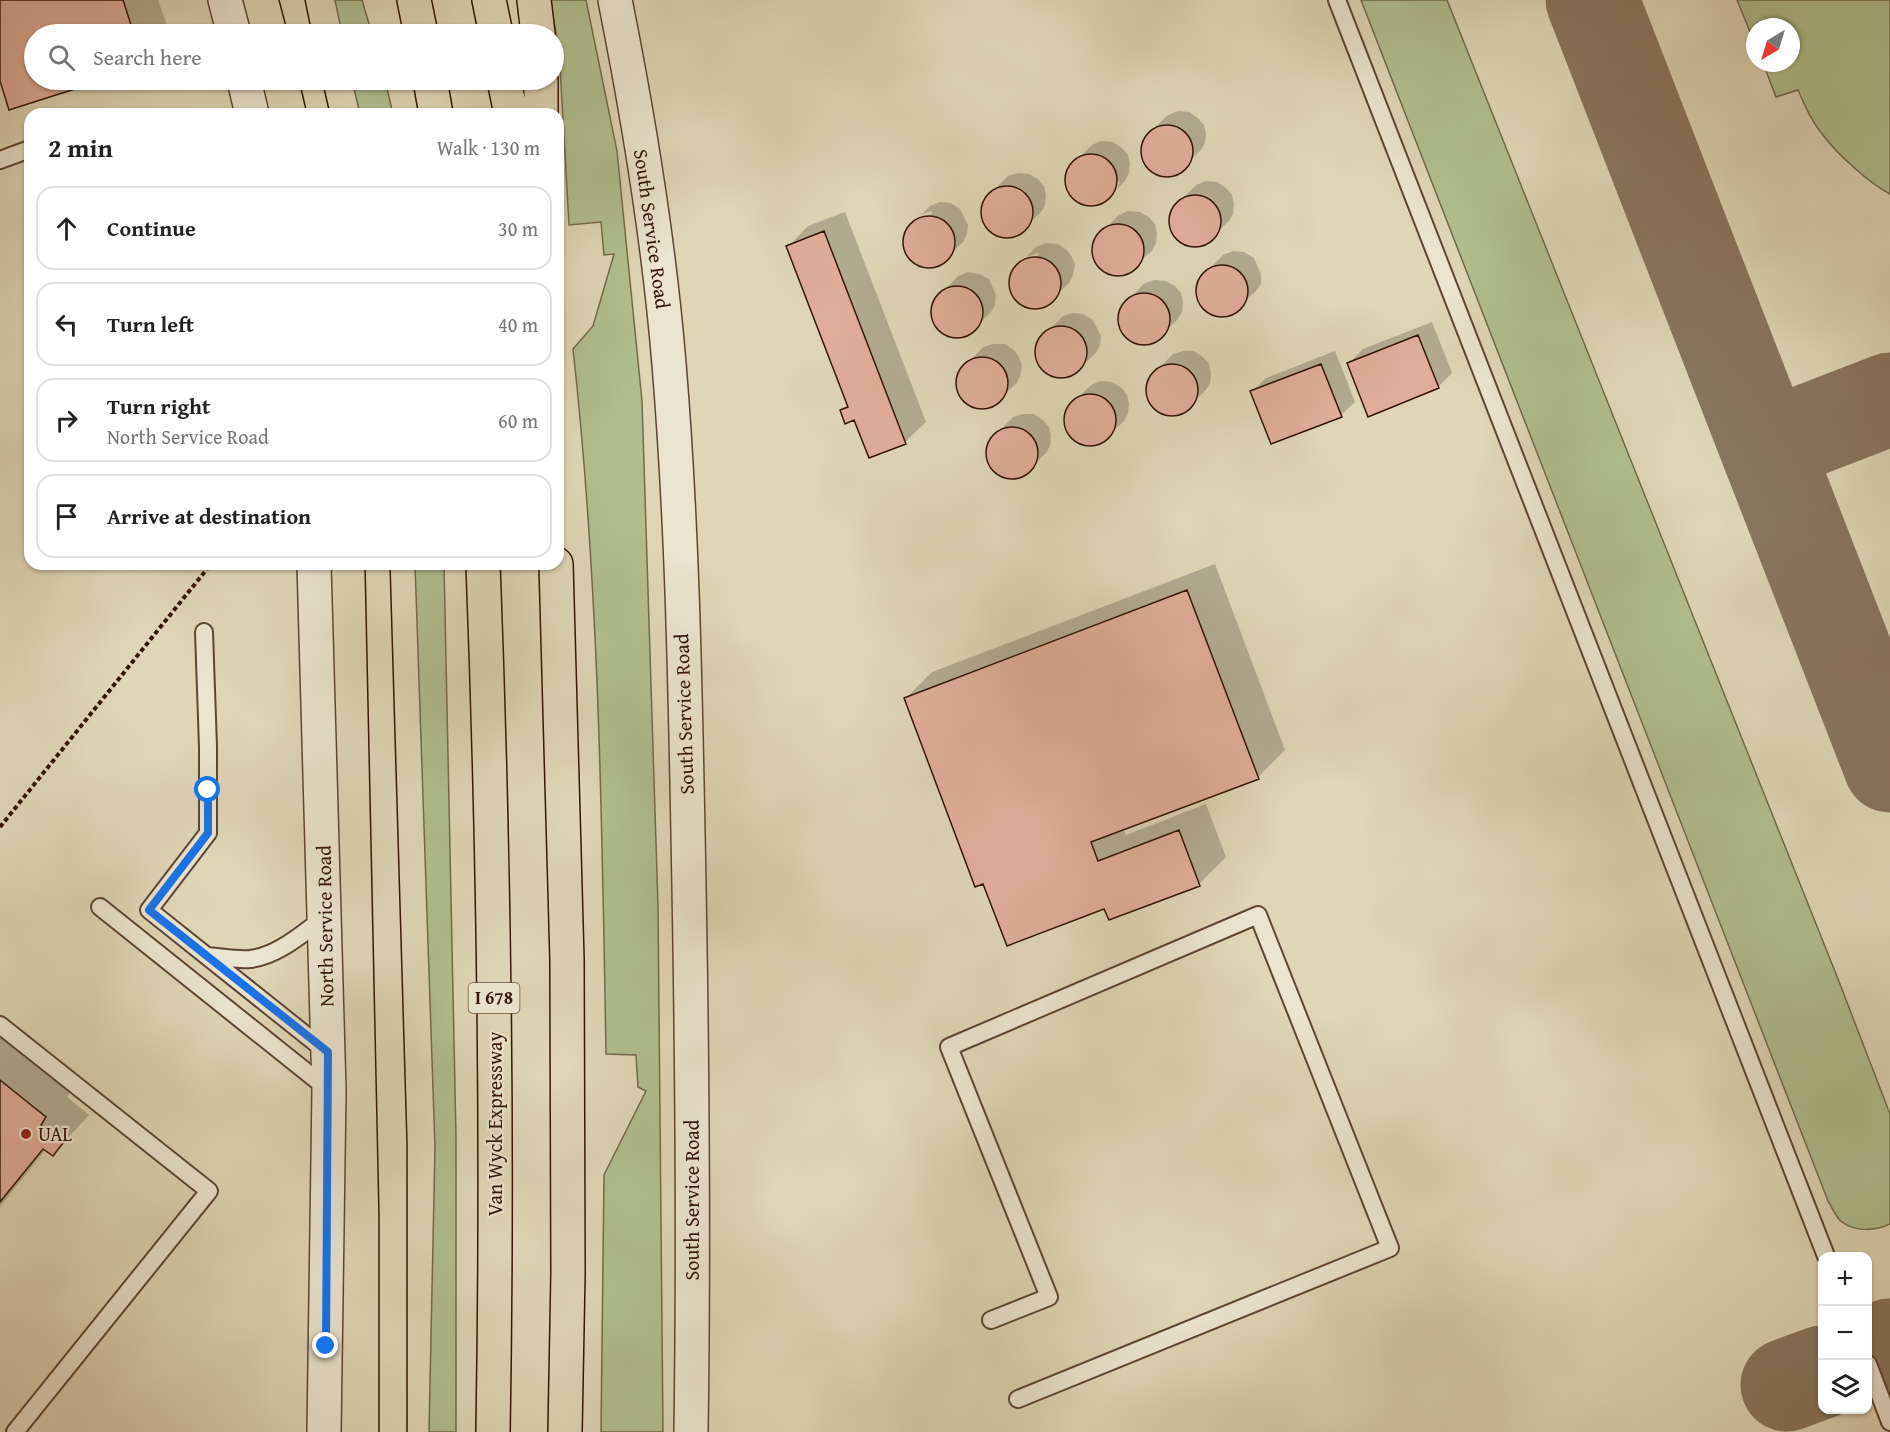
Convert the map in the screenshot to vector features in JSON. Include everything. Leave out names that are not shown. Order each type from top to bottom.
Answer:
[{"type":"highway","points":[[414,0],[420,24]]},
{"type":"highway","points":[[489,0],[494,24]]},
{"type":"highway","points":[[534,0],[537,24]]},
{"type":"highway","points":[[432,90],[435,108]]},
{"type":"highway","points":[[506,90],[510,108]]},
{"type":"highway","points":[[541,90],[541,108]]},
{"type":"highway","name":"Van Wyck Expressway","points":[[483,570],[491,803],[495,1042],[493,1432]]},
{"type":"highway","points":[[556,570],[567,971],[566,1432]]},
{"type":"street","points":[[225,0],[231,24]]},
{"type":"street","name":"South Service Road","points":[[615,0],[638,123],[649,198],[669,363],[675,448],[687,755],[692,1040],[691,1432]]},
{"type":"street","points":[[246,90],[251,108]]},
{"type":"street","name":"North Service Road","points":[[314,570],[328,1052],[324,1432]]},
{"type":"lane","points":[[1336,0],[1824,1252]]},
{"type":"lane","points":[[0,160],[24,151]]},
{"type":"lane","points":[[204,632],[208,833],[149,910],[328,1052]]},
{"type":"lane","points":[[100,907],[328,1090]]},
{"type":"lane","points":[[991,1320],[1049,1297],[949,1047],[1258,915],[1390,1248],[1018,1399]]},
{"type":"lane","points":[[207,956],[251,959],[264,955],[292,941],[325,917]]},
{"type":"lane","points":[[0,1025],[209,1191],[15,1432]]},
{"type":"lane","points":[[1872,1375],[1890,1422]]},
{"type":"path","points":[[0,826],[206,570]]},
{"type":"green space","points":[[335,0],[362,0],[369,24],[340,24]]},
{"type":"green space","points":[[550,0],[586,0],[617,151],[642,401],[658,906],[663,1432],[601,1432],[604,1175],[646,1091],[638,1087],[636,1055],[606,1054],[601,789],[594,613],[582,437],[573,349],[593,326],[614,254],[604,255],[601,222],[569,225],[561,90],[564,90],[564,24],[554,24]]},
{"type":"green space","points":[[1361,0],[1447,0],[1890,1114],[1890,1224],[1872,1229],[1853,1228],[1840,1220],[1828,1201]]},
{"type":"green space","points":[[1737,0],[1890,0],[1890,194],[1863,176],[1829,143],[1812,119],[1798,90],[1776,97],[1766,72],[1800,72],[1800,18],[1746,18],[1746,22]]},
{"type":"green space","points":[[354,90],[387,90],[392,108],[359,108]]},
{"type":"green space","points":[[415,570],[444,570],[456,1137],[456,1432],[429,1432],[435,1147]]},
{"type":"building","points":[[0,0],[123,0],[131,24],[24,24],[24,90],[72,90],[9,110],[0,81]]},
{"type":"building","points":[[1167,125],[1181,129],[1189,137],[1193,151],[1189,165],[1181,173],[1167,177],[1153,173],[1145,165],[1141,151],[1145,137],[1153,129]]},
{"type":"building","points":[[1091,154],[1105,158],[1113,166],[1117,180],[1113,194],[1105,202],[1091,206],[1077,202],[1069,194],[1065,180],[1069,166],[1077,158]]},
{"type":"building","points":[[1007,186],[1021,190],[1029,198],[1033,212],[1029,226],[1021,234],[1007,238],[993,234],[985,226],[981,212],[985,198],[993,190]]},
{"type":"building","points":[[1195,195],[1209,199],[1217,207],[1221,221],[1217,235],[1209,243],[1195,247],[1181,243],[1173,235],[1169,221],[1173,207],[1181,199]]},
{"type":"building","points":[[929,216],[943,220],[951,228],[955,242],[951,256],[943,264],[929,268],[915,264],[907,256],[903,242],[907,228],[915,220]]},
{"type":"building","points":[[1118,224],[1132,228],[1140,236],[1144,250],[1140,264],[1132,272],[1118,276],[1104,272],[1096,264],[1092,250],[1096,236],[1104,228]]},
{"type":"building","points":[[824,231],[906,444],[869,458],[854,420],[845,424],[840,410],[848,407],[786,246]]},
{"type":"building","points":[[1035,257],[1049,261],[1057,269],[1061,283],[1057,297],[1049,305],[1035,309],[1021,305],[1013,297],[1009,283],[1013,269],[1021,261]]},
{"type":"building","points":[[1222,265],[1236,269],[1244,277],[1248,291],[1244,305],[1236,313],[1222,317],[1208,313],[1200,305],[1196,291],[1200,277],[1208,269]]},
{"type":"building","points":[[957,286],[971,290],[979,298],[983,312],[979,326],[971,334],[957,338],[943,334],[935,326],[931,312],[935,298],[943,290]]},
{"type":"building","points":[[1144,293],[1158,297],[1166,305],[1170,319],[1166,333],[1158,341],[1144,345],[1130,341],[1122,333],[1118,319],[1122,305],[1130,297]]},
{"type":"building","points":[[1061,326],[1075,330],[1083,338],[1087,352],[1083,366],[1075,374],[1061,378],[1047,374],[1039,366],[1035,352],[1039,338],[1047,330]]},
{"type":"building","points":[[1418,335],[1439,388],[1368,417],[1347,363]]},
{"type":"building","points":[[982,357],[996,361],[1004,369],[1008,383],[1004,397],[996,405],[982,409],[968,405],[960,397],[956,383],[960,369],[968,361]]},
{"type":"building","points":[[1172,364],[1186,368],[1194,376],[1198,390],[1194,404],[1186,412],[1172,416],[1158,412],[1150,404],[1146,390],[1150,376],[1158,368]]},
{"type":"building","points":[[1321,364],[1342,417],[1271,444],[1250,391]]},
{"type":"building","points":[[1090,394],[1104,398],[1112,406],[1116,420],[1112,434],[1104,442],[1090,446],[1076,442],[1068,434],[1064,420],[1068,406],[1076,398]]},
{"type":"building","points":[[1012,427],[1026,431],[1034,439],[1038,453],[1034,467],[1026,475],[1012,479],[998,475],[990,467],[986,453],[990,439],[998,431]]},
{"type":"building","points":[[1187,590],[1259,779],[1091,842],[1098,861],[1179,830],[1200,886],[1109,920],[1104,909],[1007,946],[983,884],[975,887],[904,698]]},
{"type":"building","name":"UAL","points":[[0,1080],[46,1117],[41,1125],[63,1143],[53,1156],[43,1149],[0,1202]]},
{"type":"taxiway","points":[[1592,0],[1890,766]]},
{"type":"taxiway","points":[[1766,447],[1890,399]]},
{"type":"taxiway","points":[[1872,1352],[1890,1345]]},
{"type":"taxiway","points":[[1787,1385],[1818,1373]]},
{"type":"tram line","points":[[279,0],[285,24]]},
{"type":"tram line","points":[[305,0],[310,24]]},
{"type":"tram line","points":[[301,90],[306,108]]},
{"type":"tram line","points":[[324,90],[329,108]]},
{"type":"tram line","points":[[365,570],[379,1216],[379,1432]]},
{"type":"tram line","points":[[390,570],[407,1143],[407,1432]]},
{"type":"place","name":"UAL","points":[[26,1134]]},
{"type":"route","points":[[208,790],[208,833],[149,910],[328,1052],[326,1346]]}]
